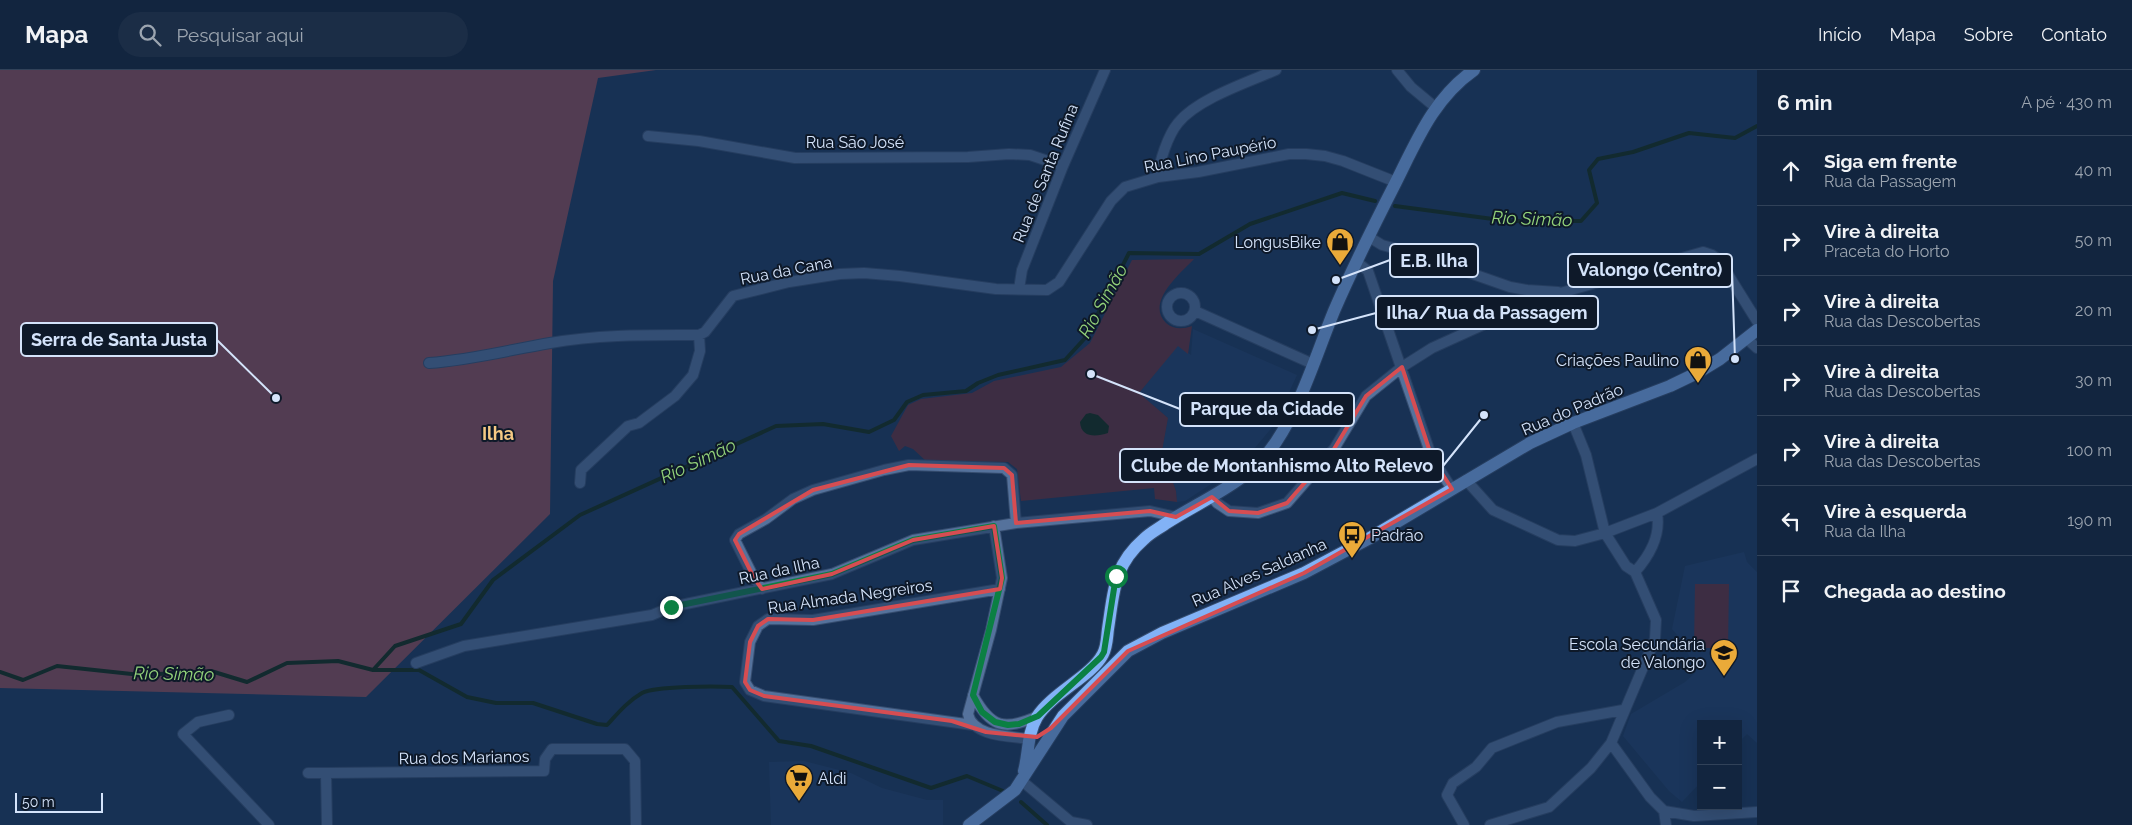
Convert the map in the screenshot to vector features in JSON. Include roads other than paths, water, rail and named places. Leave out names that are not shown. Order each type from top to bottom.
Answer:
[{"type":"main road","points":[[1022,781],[1029,739],[1038,716],[1092,667],[1104,652],[1116,576],[1134,548],[1146,536],[1248,473],[1268,453],[1292,414],[1334,312],[1420,131],[1435,107],[1458,82],[1474,70]]},
{"type":"main road","name":"Rua do Padrão","points":[[1452,489],[1530,443],[1573,423],[1670,386],[1752,343],[1757,330]]},
{"type":"main road","name":"Rua Alves Saldanha","points":[[1063,716],[1128,651],[1162,633],[1304,573],[1370,538],[1452,489]]},
{"type":"main road","points":[[1104,652],[1108,659],[1120,658]]},
{"type":"main road","points":[[1029,739],[1043,735],[1063,716]]},
{"type":"main road","points":[[969,825],[1008,796],[1022,781],[1063,716]]},
{"type":"street","name":"Rua de Santa Rufina","points":[[1019,289],[1022,270],[1063,166],[1105,70]]},
{"type":"street","points":[[1158,177],[1159,161],[1178,123],[1204,102],[1276,70]]},
{"type":"street","points":[[1397,70],[1411,87],[1435,107]]},
{"type":"street","name":"Rua São José","points":[[648,136],[699,141],[795,158],[968,157],[1009,154],[1030,155],[1063,166]]},
{"type":"street","name":"Rua Lino Paupério","points":[[1019,289],[1047,290],[1059,282],[1111,201],[1125,187],[1158,177],[1198,172],[1289,154],[1306,154],[1325,156],[1343,161],[1396,182]]},
{"type":"street","points":[[1369,237],[1382,245],[1416,254],[1510,287],[1564,292]]},
{"type":"street","points":[[1212,496],[1217,503],[1229,511],[1258,513],[1287,503],[1334,448],[1366,396],[1402,367],[1432,348],[1518,308],[1564,292],[1703,252],[1719,260],[1757,321]]},
{"type":"street","points":[[1357,262],[1368,271],[1432,458],[1452,489]]},
{"type":"street","name":"Rua da Cana","points":[[700,335],[705,332],[733,296],[748,291],[814,278],[864,273],[996,289],[1019,289]]},
{"type":"street","points":[[1195,311],[1314,364]]},
{"type":"street","points":[[429,363],[466,360],[551,342],[622,334],[700,335],[700,351],[693,375],[675,396],[639,423],[628,426],[588,464],[582,470],[580,483]]},
{"type":"street","points":[[1490,825],[1549,807],[1591,768],[1611,742],[1623,710],[1655,639],[1656,620],[1635,572],[1626,566],[1606,533],[1586,455],[1573,423]]},
{"type":"street","points":[[1466,480],[1493,510],[1558,540],[1575,541],[1606,533],[1657,514],[1757,459]]},
{"type":"street","points":[[762,589],[734,540],[739,534],[766,519],[793,499],[812,490],[884,470],[909,465],[1004,468],[1012,475],[1016,523]]},
{"type":"street","name":"Rua da Ilha","points":[[416,663],[464,646],[652,615],[671,607],[832,574],[913,540],[1016,523],[1150,511],[1176,517]]},
{"type":"street","points":[[1635,572],[1645,561],[1654,543],[1659,526],[1657,514]]},
{"type":"street","points":[[994,526],[1002,578],[968,714],[973,725],[986,732],[1029,739]]},
{"type":"street","name":"Rua Almada Negreiros","points":[[973,725],[764,696],[750,690],[745,682],[750,642],[758,626],[768,619],[813,620],[1000,589]]},
{"type":"street","points":[[973,695],[982,712],[995,722],[1008,725],[1019,724],[1038,716]]},
{"type":"street","points":[[1464,825],[1447,795],[1453,783],[1476,767],[1492,748],[1557,722],[1623,710]]},
{"type":"street","points":[[229,715],[198,722],[183,734],[269,825]]},
{"type":"street","points":[[1611,742],[1650,797],[1664,811],[1694,816],[1757,812]]},
{"type":"street","name":"Rua dos Marianos","points":[[308,773],[544,771],[545,759],[552,749],[625,749],[635,761],[636,825]]},
{"type":"street","points":[[326,773],[327,825]]},
{"type":"street","points":[[1022,781],[1071,822],[1087,825]]},
{"type":"street","points":[[1664,811],[1666,825]]},
{"type":"waterway","name":"Rio Simão","points":[[1395,206],[1508,221],[1581,221],[1597,203],[1589,170],[1598,159],[1633,152],[1689,133],[1735,138],[1757,126]]},
{"type":"waterway","name":"Rio Simão","points":[[0,672],[23,680],[57,666],[141,675],[211,671],[247,682],[287,663],[338,661],[373,670],[395,646],[461,624],[493,580],[580,515],[776,426],[823,424],[869,432],[894,420],[907,402],[923,395],[966,391],[978,383],[998,375],[1065,360],[1086,337],[1129,253],[1199,254],[1250,224],[1342,193],[1375,201]]},
{"type":"waterway","points":[[373,670],[419,670],[467,697],[496,703],[533,703],[597,724],[607,725],[623,708],[642,693],[659,689],[686,687],[732,687],[779,741],[811,746],[931,788],[967,776],[1003,791]]},
{"type":"waterway","points":[[1021,802],[1047,825]]},
{"type":"place","name":"LongusBike","points":[[1340,266]]},
{"type":"place","name":"E.B. Ilha","points":[[1336,280]]},
{"type":"place","name":"Ilha/ Rua da Passagem","points":[[1312,330]]},
{"type":"place","name":"Valongo (Centro)","points":[[1735,359]]},
{"type":"place","name":"Parque da Cidade","points":[[1091,374]]},
{"type":"place","name":"Criações Paulino","points":[[1698,384]]},
{"type":"place","name":"Serra de Santa Justa","points":[[276,398]]},
{"type":"place","name":"Clube de Montanhismo Alto Relevo","points":[[1484,415]]},
{"type":"place","name":"Padrão","points":[[1352,559]]},
{"type":"place","name":"Escola Secundária de Valongo","points":[[1724,677]]},
{"type":"place","name":"Aldi","points":[[799,802]]},
{"type":"district","name":"Ilha","points":[[498,434]]}]
